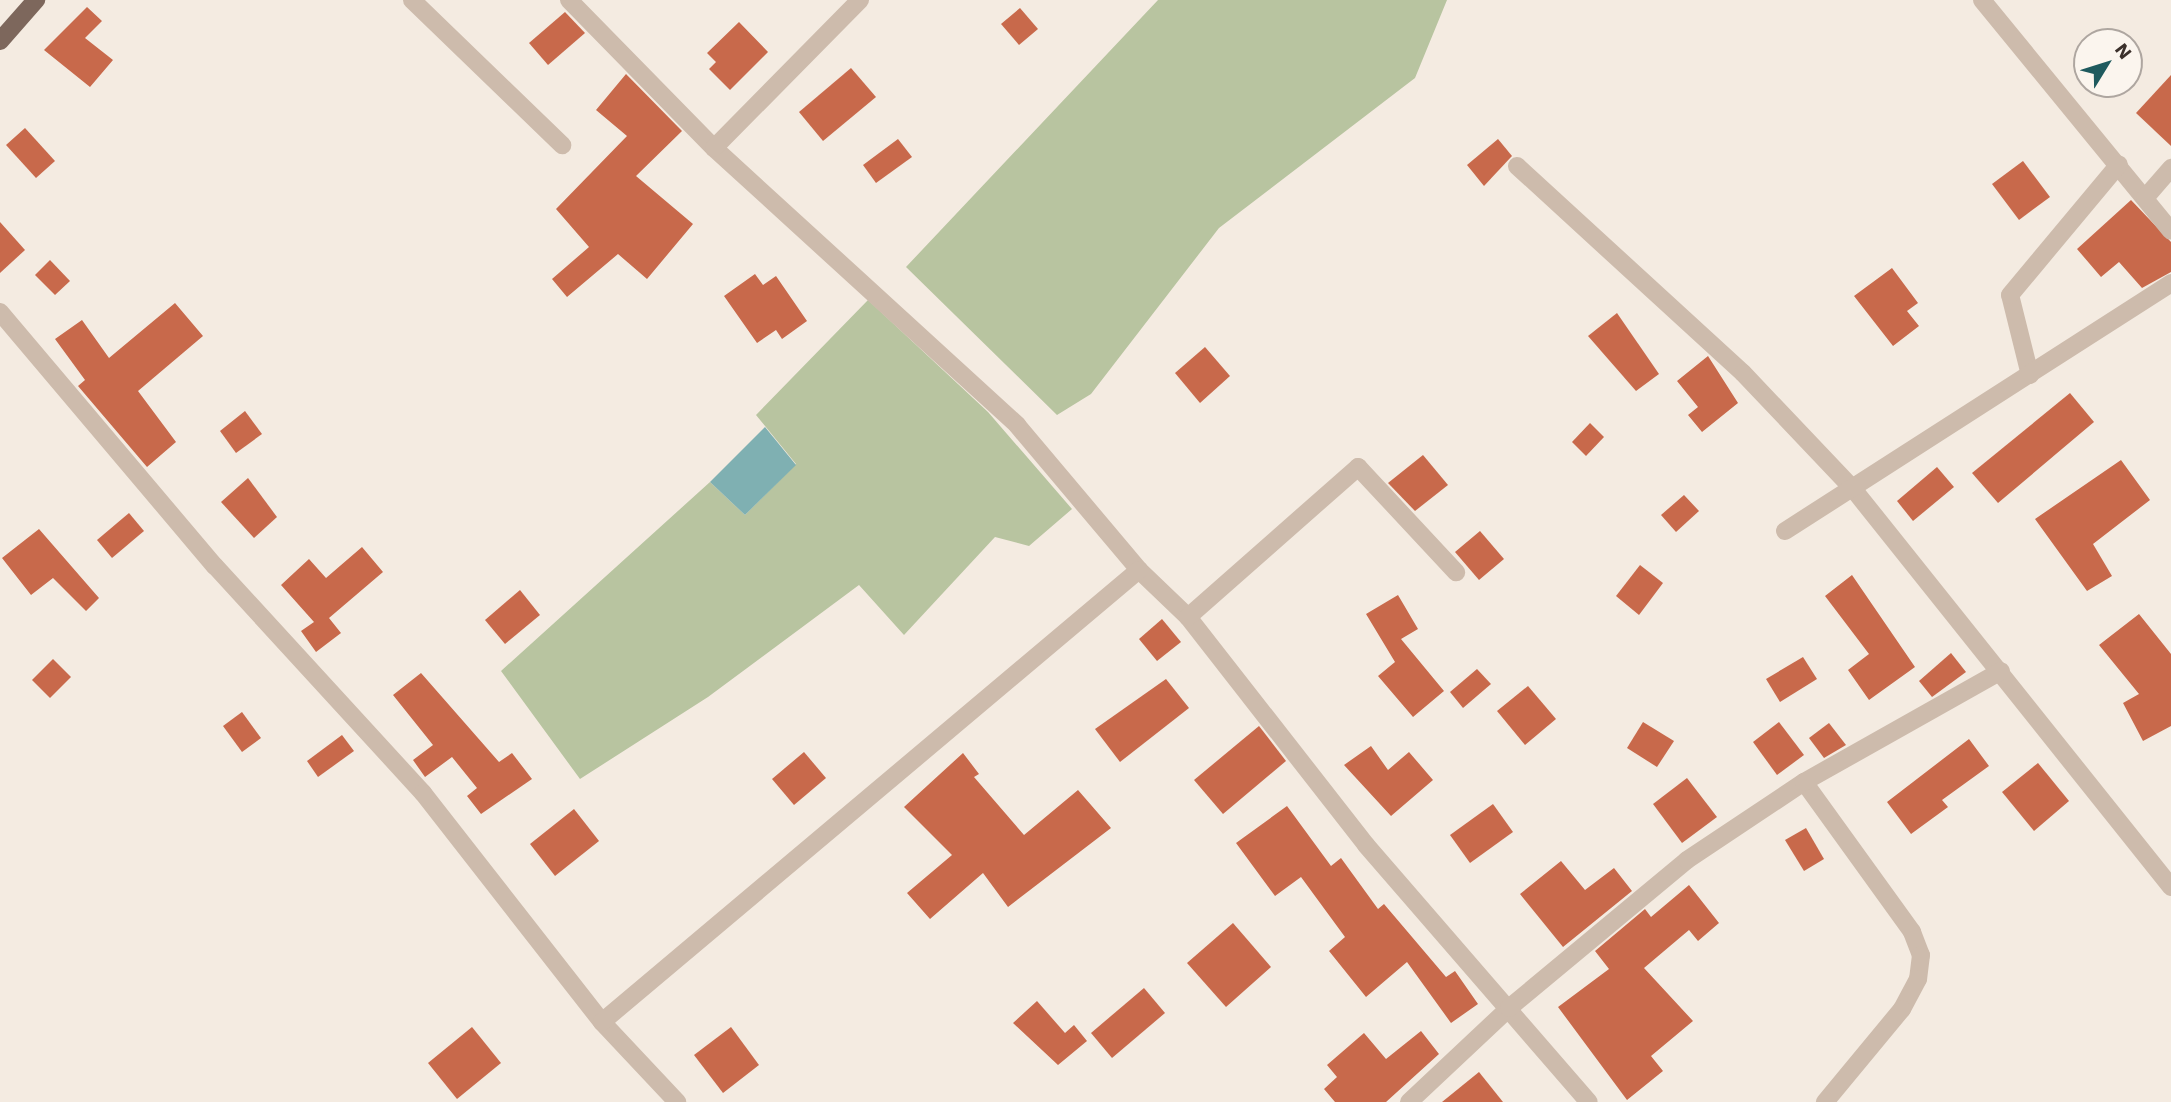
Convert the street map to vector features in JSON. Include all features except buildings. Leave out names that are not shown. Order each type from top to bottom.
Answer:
[{"type":"main road","points":[[0,41],[36,0]]},
{"type":"street","points":[[412,0],[562,145]]},
{"type":"street","points":[[569,0],[714,148],[1017,425],[1139,570],[1188,617],[1366,845],[1589,1102]]},
{"type":"street","points":[[714,148],[860,0]]},
{"type":"street","points":[[1982,0],[2171,230]]},
{"type":"street","points":[[2030,375],[2010,295],[2119,164]]},
{"type":"street","points":[[1517,166],[1743,373],[1854,490],[2171,887]]},
{"type":"street","points":[[2145,198],[2171,168]]},
{"type":"street","points":[[1785,531],[1854,490],[2171,284]]},
{"type":"street","points":[[0,312],[215,566],[423,793],[602,1022],[677,1102]]},
{"type":"street","points":[[1188,617],[1358,467],[1456,572]]},
{"type":"street","points":[[602,1022],[1139,570]]},
{"type":"street","points":[[1409,1102],[1509,1008],[1687,860],[1804,782],[2001,671]]},
{"type":"street","points":[[1804,782],[1912,932],[1921,955],[1902,1009],[1825,1102]]},
{"type":"green space","points":[[1158,0],[1447,0],[1415,78],[1219,228],[1091,394],[1057,415],[906,267]]},
{"type":"green space","points":[[868,300],[988,412],[1072,509],[1029,546],[995,537],[904,635],[859,585],[708,697],[580,779],[501,671],[710,482],[745,515],[796,464],[756,415]]},
{"type":"water","points":[[765,427],[796,465],[745,515],[710,482]]}]
